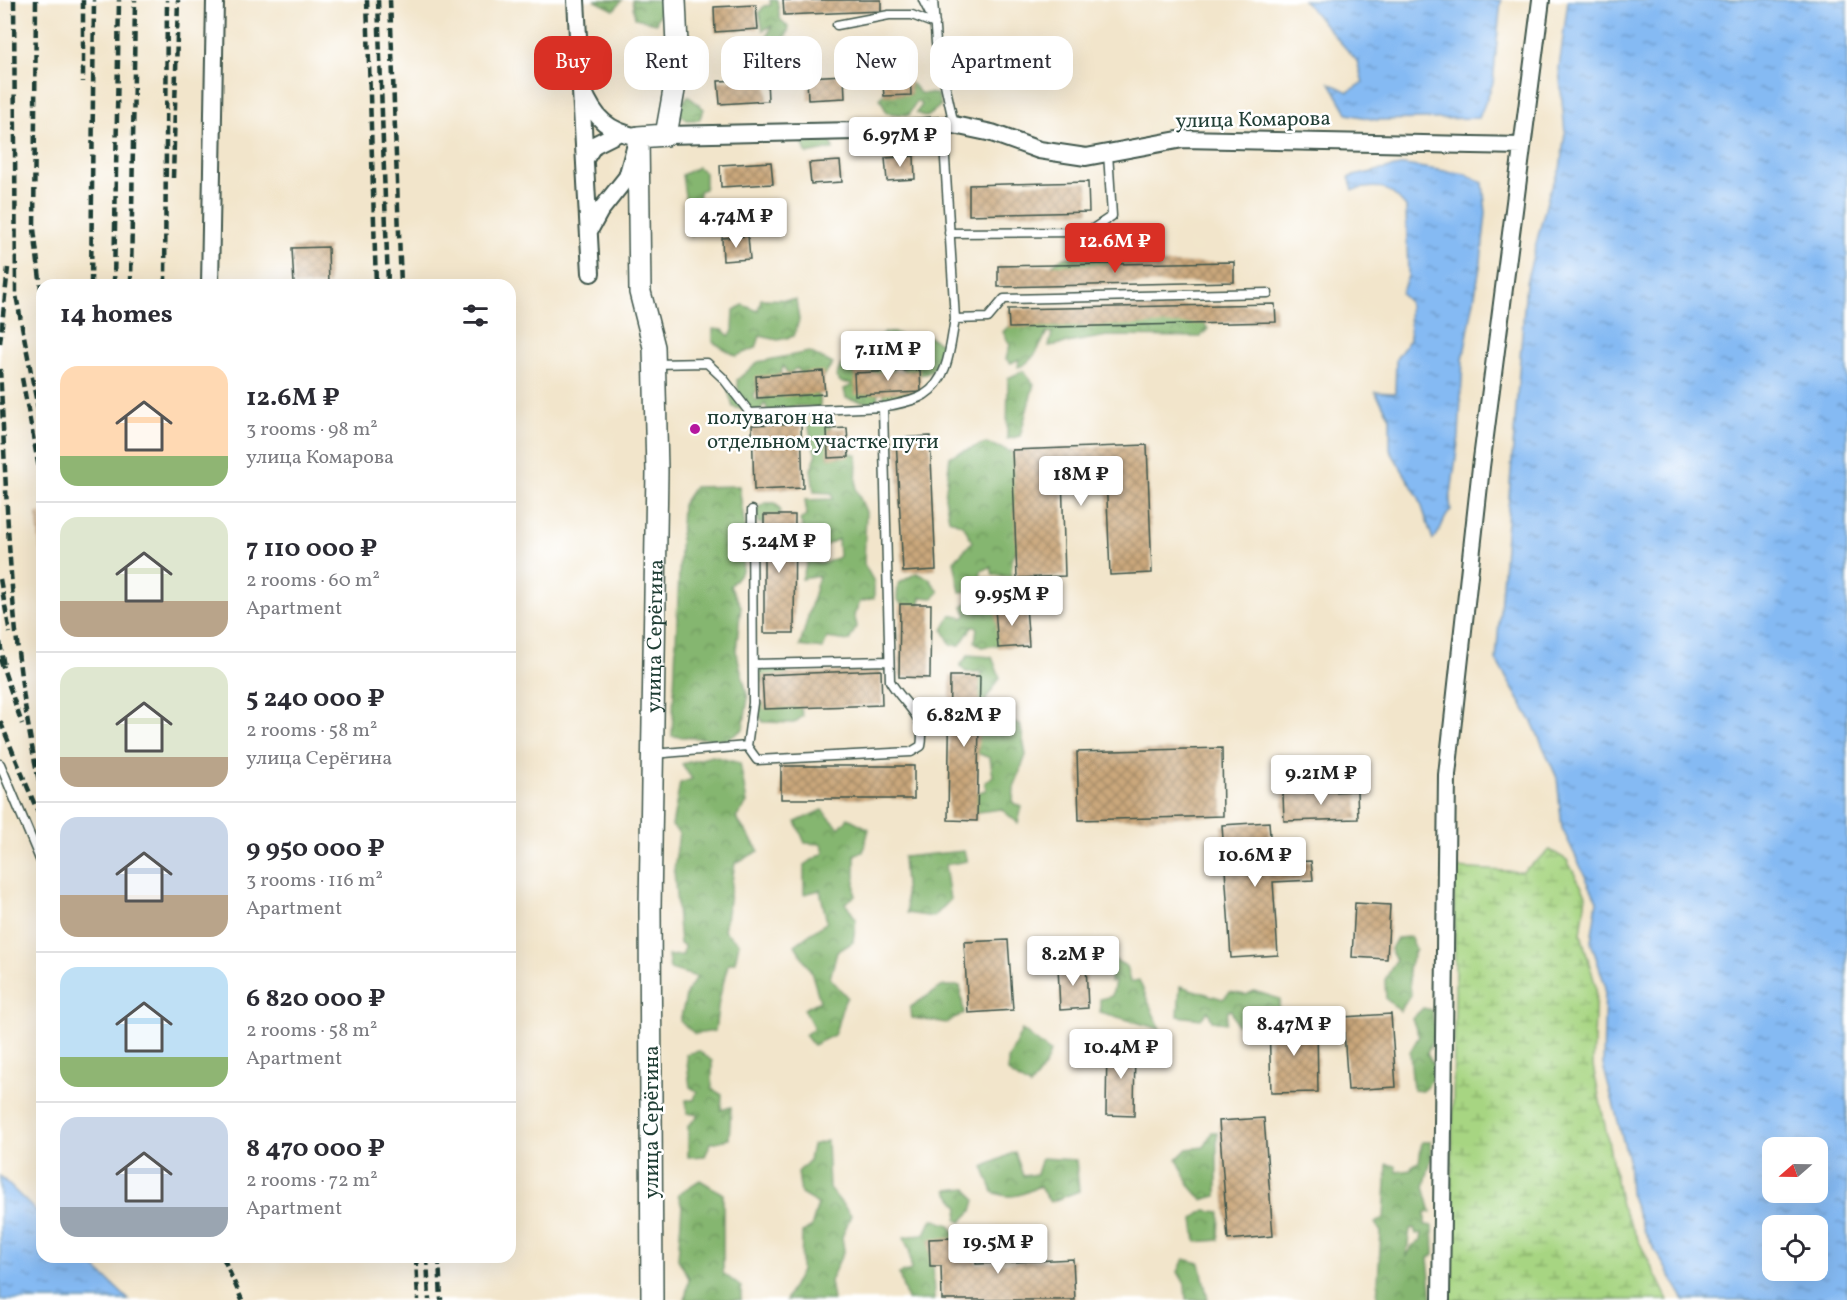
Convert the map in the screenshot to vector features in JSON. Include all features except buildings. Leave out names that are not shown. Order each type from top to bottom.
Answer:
[{"type":"street","points":[[210,279],[215,0]]},
{"type":"street","points":[[576,0],[578,36]]},
{"type":"street","points":[[585,159],[594,144],[628,135],[666,135],[678,68],[675,0]]},
{"type":"street","points":[[1441,1300],[1447,775],[1481,466],[1541,0]]},
{"type":"street","points":[[581,90],[591,273]]},
{"type":"street","points":[[584,90],[602,121],[628,135]]},
{"type":"street","name":"улица Комарова","points":[[666,135],[948,126],[992,133],[1039,150],[1086,157],[1183,139],[1522,146]]},
{"type":"street","points":[[589,231],[600,211],[627,177],[628,135]]},
{"type":"street","name":"улица Серёгина","points":[[628,135],[642,320],[654,347],[657,471],[650,908],[652,1300]]},
{"type":"lane","points":[[923,0],[935,24]]},
{"type":"lane","points":[[654,364],[707,363],[723,378],[750,413],[883,407],[923,396],[941,380],[955,320],[949,233],[948,126],[933,0]]},
{"type":"lane","points":[[837,25],[901,15],[912,15],[935,24]]},
{"type":"lane","points":[[949,233],[1088,232],[1112,216],[1108,153]]},
{"type":"lane","points":[[955,320],[988,318],[1004,299],[1268,293]]},
{"type":"lane","points":[[752,510],[753,704],[747,746],[757,760],[911,752],[921,746],[924,732],[917,715],[897,695],[890,681],[883,407]]},
{"type":"lane","points":[[753,664],[889,661]]},
{"type":"lane","points":[[653,754],[747,746]]},
{"type":"lane","points":[[0,764],[36,850]]},
{"type":"green space","points":[[594,0],[622,0],[614,10]]},
{"type":"green space","points":[[632,0],[660,0],[663,3],[656,23],[635,18]]},
{"type":"green space","points":[[770,0],[777,0],[780,19],[789,28],[786,36],[767,36],[772,26],[763,30],[759,13],[764,6],[771,5]]},
{"type":"green space","points":[[886,90],[917,90],[920,93],[937,94],[941,105],[927,117],[916,113],[922,105],[916,101],[909,115],[887,113],[880,98]]},
{"type":"green space","points":[[688,96],[704,109],[699,120],[687,120],[675,110]]},
{"type":"green space","points":[[816,127],[829,130],[833,149],[807,154],[802,143]]},
{"type":"green space","points":[[698,167],[705,173],[705,189],[699,191],[699,208],[706,214],[691,237],[682,175]]},
{"type":"green space","points":[[1111,254],[1139,257],[1141,269],[1047,269],[1062,258]]},
{"type":"green space","points":[[761,299],[796,300],[799,320],[794,336],[778,340],[760,336],[756,348],[736,356],[713,342],[713,329],[723,330],[729,336],[733,331],[734,310],[743,305],[758,311]]},
{"type":"green space","points":[[1200,317],[1208,329],[1200,337],[1107,336],[1049,346],[1052,333],[1047,332],[1036,353],[1028,362],[1018,367],[1019,359],[1011,363],[1006,359],[1010,345],[1003,332],[1012,323]]},
{"type":"green space","points":[[883,333],[896,333],[903,337],[901,348],[911,348],[908,340],[924,334],[942,344],[943,362],[932,371],[918,374],[901,368],[906,363],[892,362],[896,376],[901,378],[916,398],[895,403],[892,397],[885,399],[882,389],[877,390],[878,399],[869,403],[846,398],[844,389],[851,386],[851,383],[842,383],[836,377],[841,365],[853,368],[858,385],[874,377],[866,369],[878,364],[871,356],[875,342]]},
{"type":"green space","points":[[809,352],[833,364],[817,383],[804,378],[797,368],[788,374],[783,366],[779,379],[765,379],[753,395],[755,400],[767,398],[774,387],[809,388],[820,397],[820,407],[796,406],[769,414],[765,403],[758,413],[733,407],[728,390],[739,393],[737,380],[758,362]]},
{"type":"green space","points":[[1023,371],[1034,384],[1020,436],[1007,439],[1008,378]]},
{"type":"green space","points":[[830,422],[836,444],[857,455],[856,489],[866,512],[864,564],[874,582],[874,598],[860,602],[854,615],[857,626],[849,641],[827,638],[823,649],[800,646],[819,576],[802,579],[807,562],[825,563],[839,557],[838,539],[800,558],[807,539],[800,520],[807,515],[805,500],[833,499],[832,493],[814,492],[811,469],[816,456],[808,425]]},
{"type":"green space","points":[[986,443],[1021,455],[1020,541],[1012,560],[1011,577],[993,575],[991,567],[981,571],[979,588],[998,605],[1008,644],[981,647],[975,642],[977,627],[972,627],[960,645],[951,645],[943,630],[951,615],[963,618],[967,615],[963,607],[972,597],[970,591],[960,592],[954,561],[972,542],[964,526],[949,519],[945,497],[950,456]]},
{"type":"green space","points":[[739,486],[746,535],[742,571],[730,586],[741,606],[736,651],[748,698],[743,729],[727,740],[672,736],[682,505],[694,487]]},
{"type":"green space","points":[[765,503],[775,503],[780,509],[779,519],[772,525],[758,523],[756,509]]},
{"type":"green space","points":[[916,573],[929,578],[939,592],[933,598],[921,597],[919,608],[903,607],[897,598],[898,584]]},
{"type":"green space","points":[[968,655],[992,657],[1000,678],[986,699],[988,717],[1020,724],[1026,755],[1014,788],[1013,803],[1022,807],[1018,823],[1001,809],[970,813],[973,794],[986,790],[985,783],[993,776],[990,758],[972,751],[971,740],[984,727],[969,723],[963,691],[984,672],[966,672],[960,666]]},
{"type":"green space","points":[[780,665],[789,671],[777,682],[758,682],[755,672],[764,666]]},
{"type":"green space","points":[[769,699],[798,700],[803,716],[794,723],[763,722],[755,708]]},
{"type":"green space","points":[[712,756],[740,763],[747,803],[736,818],[759,851],[735,863],[724,931],[739,943],[735,962],[728,964],[719,1000],[715,1031],[695,1034],[680,1021],[687,992],[697,977],[670,969],[668,956],[683,955],[684,945],[680,944],[674,870],[679,833],[672,826],[680,783],[692,779],[682,764]]},
{"type":"green space","points":[[822,810],[839,828],[848,818],[869,829],[863,852],[855,854],[855,896],[845,903],[856,919],[853,942],[837,952],[830,978],[847,997],[834,1035],[813,1045],[805,1035],[814,1028],[804,1009],[820,1001],[811,971],[795,945],[827,922],[820,890],[804,894],[804,865],[824,853],[822,844],[805,843],[796,822]]},
{"type":"green space","points":[[1550,850],[1567,860],[1586,895],[1581,934],[1596,987],[1593,1066],[1621,1205],[1668,1300],[1449,1300],[1455,995],[1454,868],[1522,872]]},
{"type":"green space","points":[[964,851],[967,861],[945,865],[950,900],[934,917],[907,913],[903,857]]},
{"type":"green space","points":[[1410,937],[1416,949],[1408,969],[1411,994],[1400,1011],[1386,999],[1385,980],[1396,960],[1390,950],[1397,938]]},
{"type":"green space","points":[[1109,957],[1126,966],[1130,982],[1139,980],[1160,1029],[1100,1012],[1100,999],[1112,996],[1115,981],[1110,982]]},
{"type":"green space","points":[[943,986],[960,986],[964,1013],[947,1023],[912,1018],[910,1007]]},
{"type":"green space","points":[[1180,986],[1223,999],[1230,992],[1246,995],[1254,991],[1280,999],[1277,1017],[1253,1024],[1237,1025],[1231,1010],[1228,1011],[1226,1023],[1212,1021],[1208,1011],[1201,1019],[1178,1016]]},
{"type":"green space","points":[[1423,1008],[1432,1010],[1435,1032],[1427,1054],[1438,1072],[1423,1091],[1413,1090],[1410,1052],[1419,1036],[1412,1019]]},
{"type":"green space","points":[[1022,1030],[1050,1052],[1045,1066],[1030,1087],[1008,1072],[1008,1060]]},
{"type":"green space","points":[[699,1051],[712,1061],[712,1089],[722,1095],[721,1110],[731,1107],[729,1139],[711,1143],[705,1156],[688,1157],[688,1126],[699,1115],[687,1113],[686,1100],[694,1100],[697,1091],[690,1087],[686,1054]]},
{"type":"green space","points":[[1212,1132],[1217,1132],[1217,1196],[1202,1200],[1190,1186],[1177,1159],[1187,1149],[1204,1147]]},
{"type":"green space","points":[[827,1141],[829,1188],[851,1215],[842,1237],[844,1250],[830,1281],[833,1300],[786,1300],[801,1271],[802,1232],[811,1228],[818,1204],[801,1194],[798,1172],[809,1161],[812,1145]]},
{"type":"green space","points":[[1422,1142],[1431,1142],[1432,1156],[1424,1187],[1431,1212],[1425,1213],[1425,1225],[1433,1226],[1434,1255],[1428,1258],[1432,1300],[1377,1300],[1381,1232],[1375,1223],[1384,1218],[1387,1164],[1396,1166],[1397,1172],[1411,1170],[1412,1166],[1419,1162]],"holes":[[[1414,1228],[1416,1234],[1422,1233],[1421,1240],[1412,1246],[1406,1258],[1410,1229]]]},
{"type":"green space","points":[[1015,1152],[1023,1176],[1037,1174],[1042,1158],[1076,1160],[1079,1191],[1050,1202],[1039,1186],[1011,1196],[993,1192],[983,1167]]},
{"type":"green space","points":[[700,1180],[723,1194],[723,1273],[741,1287],[741,1300],[685,1300],[689,1278],[678,1259],[682,1206],[678,1194]]},
{"type":"green space","points":[[967,1188],[975,1200],[972,1211],[961,1222],[957,1220],[959,1208],[947,1190]]},
{"type":"green space","points":[[1205,1210],[1220,1212],[1219,1240],[1196,1242],[1193,1219]]},
{"type":"green space","points":[[932,1219],[950,1225],[956,1237],[932,1246],[934,1300],[907,1300],[899,1274],[911,1270],[910,1253],[904,1237],[925,1234]]},
{"type":"green space","points":[[1184,1259],[1200,1263],[1208,1300],[1186,1300],[1185,1284],[1178,1272]]},
{"type":"water","points":[[1303,0],[1501,0],[1493,83],[1479,118],[1376,120],[1348,114],[1330,83],[1348,92],[1363,83],[1357,61]]},
{"type":"water","points":[[1568,0],[1847,0],[1847,1300],[1684,1300],[1644,1231],[1630,1193],[1628,1159],[1603,1065],[1605,985],[1591,942],[1597,901],[1562,828],[1557,778],[1533,724],[1496,660],[1526,283],[1549,193],[1560,169],[1565,133],[1559,68]]},
{"type":"water","points":[[1404,165],[1466,174],[1483,183],[1486,213],[1481,262],[1463,360],[1459,436],[1450,501],[1451,510],[1433,540],[1419,498],[1390,450],[1390,417],[1375,392],[1395,393],[1396,359],[1410,339],[1409,302],[1401,294],[1408,276],[1406,207],[1383,188],[1353,190],[1349,177]]},
{"type":"water","points":[[0,1176],[36,1211],[36,1263],[90,1263],[129,1300],[0,1300]]},
{"type":"railway","points":[[14,0],[16,295],[36,398]]},
{"type":"railway","points":[[36,0],[34,229],[40,279]]},
{"type":"railway","points":[[83,0],[83,82]]},
{"type":"railway","points":[[91,279],[94,0]]},
{"type":"railway","points":[[114,279],[119,0]]},
{"type":"railway","points":[[131,279],[135,0]]},
{"type":"railway","points":[[165,279],[167,0]]},
{"type":"railway","points":[[173,178],[178,0]]},
{"type":"railway","points":[[367,0],[376,279]]},
{"type":"railway","points":[[378,0],[388,279]]},
{"type":"railway","points":[[390,0],[401,279]]},
{"type":"railway","points":[[0,343],[8,268]]},
{"type":"railway","points":[[0,369],[16,636],[36,766]]},
{"type":"railway","points":[[22,378],[36,452]]},
{"type":"railway","points":[[0,579],[10,633]]},
{"type":"railway","points":[[0,642],[4,667]]},
{"type":"railway","points":[[0,659],[22,724]]},
{"type":"railway","points":[[0,721],[36,808]]},
{"type":"railway","points":[[226,1263],[242,1300]]},
{"type":"railway","points":[[416,1263],[418,1300]]},
{"type":"railway","points":[[427,1263],[429,1300]]},
{"type":"railway","points":[[439,1263],[441,1300]]},
{"type":"place","name":"полувагон на отдельном участке пути","points":[[695,429]]}]
